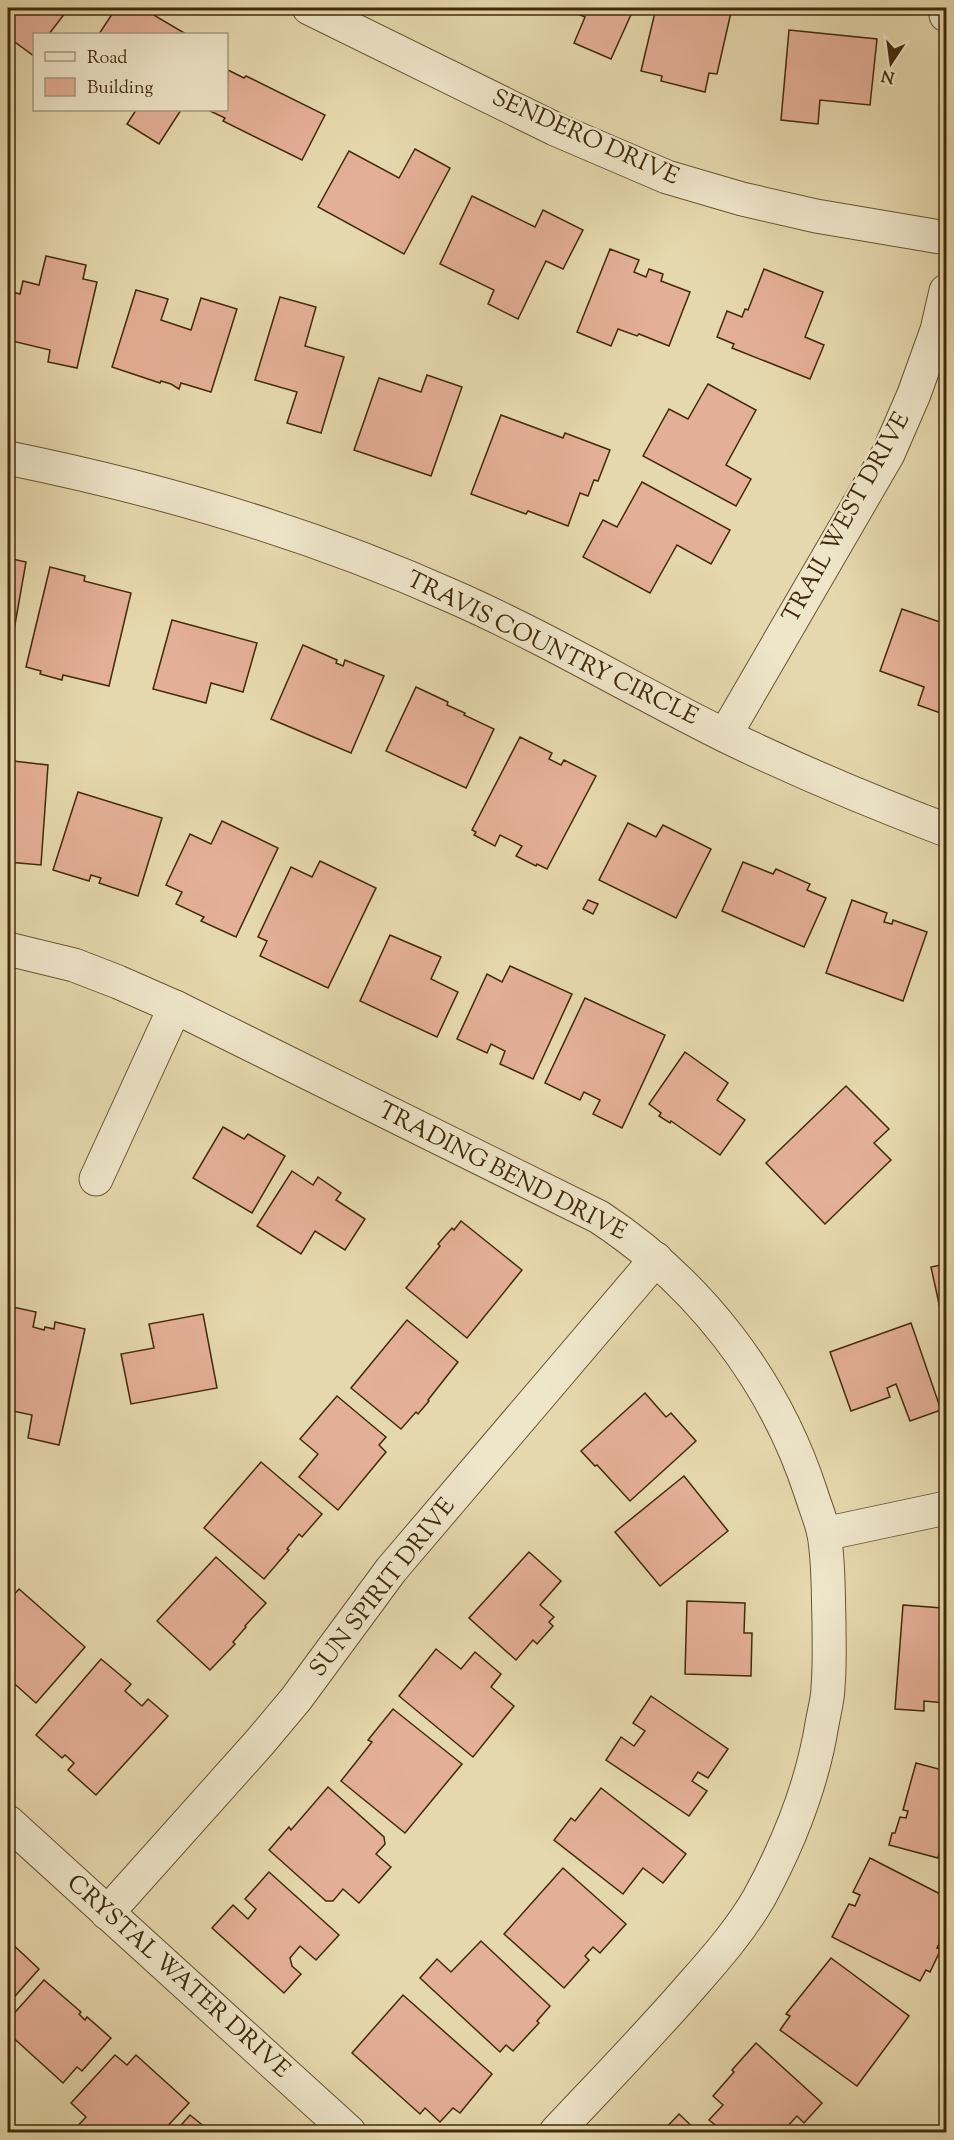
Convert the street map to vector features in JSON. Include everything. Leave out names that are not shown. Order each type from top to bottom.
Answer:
[{"type":"street","name":"SENDERO DRIVE","points":[[309,8],[555,129],[667,177],[742,200],[946,238]]},
{"type":"street","points":[[945,8],[946,15]]},
{"type":"street","name":"TRAIL WEST DRIVE","points":[[725,735],[888,454],[914,394],[937,330],[946,291]]},
{"type":"street","name":"TRAVIS COUNTRY CIRCLE","points":[[8,458],[97,476],[177,497],[289,532],[395,571],[543,639],[725,735],[810,776],[946,830]]},
{"type":"street","name":"TRADING BEND DRIVE","points":[[8,949],[74,965],[175,1007],[599,1217],[632,1239],[656,1259],[707,1309],[736,1345],[760,1382],[786,1430],[805,1475],[824,1534],[828,1595],[828,1689],[819,1744],[806,1794],[783,1851],[758,1900],[725,1947],[677,2003],[556,2133]]},
{"type":"street","points":[[96,1179],[175,1007]]},
{"type":"street","name":"SUN SPIRIT DRIVE","points":[[107,1913],[297,1699],[391,1570],[656,1259]]},
{"type":"street","points":[[824,1534],[946,1508]]},
{"type":"street","name":"CRYSTAL WATER DRIVE","points":[[8,1822],[350,2133]]},
{"type":"building","points":[[13,8],[69,8],[50,33],[33,33],[33,55],[8,37],[8,15]]},
{"type":"building","points":[[116,8],[142,8],[184,33],[100,33]]},
{"type":"building","points":[[564,8],[634,8],[611,59],[574,43],[585,17]]},
{"type":"building","points":[[656,8],[703,10],[703,8],[732,8],[717,74],[709,73],[705,92],[661,81],[662,76],[641,71]]},
{"type":"building","points":[[789,30],[877,39],[870,105],[820,100],[818,124],[781,120]]},
{"type":"building","points":[[228,70],[244,78],[246,76],[325,115],[302,160],[223,121],[225,118],[210,111],[228,111]]},
{"type":"building","points":[[135,111],[180,111],[159,144],[127,124]]},
{"type":"building","points":[[415,149],[450,168],[404,254],[318,207],[349,151],[399,178]]},
{"type":"building","points":[[472,196],[535,227],[543,210],[583,230],[563,269],[546,261],[518,319],[488,304],[494,290],[440,264]]},
{"type":"building","points":[[610,249],[639,260],[634,272],[646,277],[649,269],[663,274],[661,281],[690,292],[669,346],[639,334],[637,336],[618,329],[611,346],[577,332]]},
{"type":"building","points":[[46,256],[86,265],[83,279],[97,282],[77,368],[48,362],[50,350],[8,340],[9,291],[20,294],[23,281],[39,285]]},
{"type":"building","points":[[764,269],[823,292],[805,337],[824,345],[810,379],[732,348],[734,344],[717,337],[727,311],[742,317],[745,309],[748,310]]},
{"type":"building","points":[[136,290],[168,299],[161,320],[191,330],[201,298],[237,309],[211,392],[181,383],[179,389],[171,384],[161,381],[160,383],[112,367]]},
{"type":"building","points":[[280,297],[316,307],[305,346],[344,357],[321,433],[287,423],[297,392],[255,380]]},
{"type":"building","points":[[427,375],[462,387],[431,476],[354,450],[379,378],[421,392]]},
{"type":"building","points":[[708,384],[756,410],[726,465],[751,479],[736,506],[643,456],[669,409],[688,419]]},
{"type":"building","points":[[501,415],[563,438],[565,433],[610,450],[598,481],[594,480],[588,496],[580,493],[568,526],[471,494]]},
{"type":"building","points":[[642,482],[730,530],[711,564],[677,545],[650,593],[583,557],[603,520],[617,527]]},
{"type":"building","points":[[8,558],[26,562],[8,664]]},
{"type":"building","points":[[50,567],[85,576],[84,581],[131,593],[109,686],[63,675],[62,680],[40,674],[41,671],[26,667]]},
{"type":"building","points":[[902,609],[946,624],[946,715],[918,705],[924,687],[880,671]]},
{"type":"building","points":[[172,620],[257,643],[243,692],[211,683],[206,703],[153,689]]},
{"type":"building","points":[[303,645],[337,660],[336,663],[343,666],[345,660],[384,676],[351,753],[271,719]]},
{"type":"building","points":[[416,687],[448,702],[447,705],[465,713],[464,715],[494,729],[466,788],[386,751]]},
{"type":"building","points":[[520,737],[552,753],[549,759],[561,765],[564,760],[596,776],[547,869],[516,856],[522,846],[500,835],[495,846],[474,835],[476,832],[472,830]]},
{"type":"building","points":[[13,761],[48,765],[41,865],[8,862],[8,770],[12,771]]},
{"type":"building","points":[[78,792],[162,818],[138,896],[99,883],[101,878],[91,875],[89,881],[53,870]]},
{"type":"building","points":[[222,821],[278,848],[236,937],[201,921],[204,917],[176,904],[182,892],[166,885],[190,834],[211,844]]},
{"type":"building","points":[[628,823],[656,837],[663,825],[711,849],[676,918],[599,880]]},
{"type":"building","points":[[320,861],[376,888],[328,988],[260,956],[267,941],[258,937],[291,867],[312,877]]},
{"type":"building","points":[[743,862],[773,874],[776,869],[810,884],[807,890],[826,898],[804,947],[722,911]]},
{"type":"building","points":[[588,900],[598,904],[593,914],[583,909]]},
{"type":"building","points":[[852,900],[887,913],[884,922],[892,924],[893,920],[927,932],[903,1001],[826,973]]},
{"type":"building","points":[[390,935],[441,957],[431,979],[458,992],[437,1037],[360,1001]]},
{"type":"building","points":[[510,966],[572,994],[533,1079],[500,1064],[505,1051],[491,1044],[487,1053],[457,1039],[487,974],[502,982]]},
{"type":"building","points":[[585,998],[665,1035],[622,1128],[593,1114],[600,1100],[584,1092],[580,1100],[545,1083]]},
{"type":"building","points":[[685,1052],[728,1083],[717,1100],[745,1120],[720,1155],[671,1121],[670,1123],[659,1116],[661,1113],[649,1104]]},
{"type":"building","points":[[846,1086],[889,1129],[874,1143],[891,1160],[825,1224],[766,1163]]},
{"type":"building","points":[[223,1127],[244,1139],[248,1134],[285,1156],[252,1213],[193,1178]]},
{"type":"building","points":[[292,1171],[313,1185],[318,1177],[341,1193],[336,1200],[365,1219],[345,1250],[315,1231],[301,1254],[257,1226]]},
{"type":"building","points":[[461,1221],[522,1270],[467,1338],[406,1288],[440,1246],[438,1244]]},
{"type":"building","points":[[946,1264],[946,1336],[931,1267]]},
{"type":"building","points":[[8,1306],[36,1312],[33,1327],[44,1330],[45,1327],[54,1329],[55,1322],[85,1329],[59,1445],[28,1438],[32,1415],[8,1410]]},
{"type":"building","points":[[203,1314],[217,1388],[131,1404],[121,1354],[154,1348],[149,1324]]},
{"type":"building","points":[[407,1320],[458,1362],[418,1414],[416,1412],[401,1429],[351,1388]]},
{"type":"building","points":[[911,1323],[941,1410],[910,1421],[896,1384],[887,1388],[890,1397],[851,1411],[830,1352]]},
{"type":"building","points":[[645,1393],[666,1417],[671,1413],[696,1441],[630,1501],[581,1451]]},
{"type":"building","points":[[337,1396],[386,1437],[379,1445],[386,1452],[338,1510],[299,1477],[318,1454],[300,1439]]},
{"type":"building","points":[[261,1462],[322,1514],[302,1537],[299,1534],[287,1549],[289,1550],[264,1579],[204,1528]]},
{"type":"building","points":[[684,1476],[728,1531],[660,1586],[615,1532]]},
{"type":"building","points":[[529,1552],[561,1581],[540,1605],[554,1617],[549,1622],[553,1626],[537,1644],[533,1640],[516,1660],[469,1618]]},
{"type":"building","points":[[216,1557],[266,1603],[245,1626],[233,1642],[235,1644],[210,1670],[157,1621]]},
{"type":"building","points":[[19,1589],[85,1647],[36,1703],[8,1678],[8,1601]]},
{"type":"building","points":[[687,1601],[745,1603],[744,1633],[752,1633],[751,1676],[685,1674]]},
{"type":"building","points":[[903,1605],[942,1608],[941,1615],[946,1615],[946,1703],[924,1701],[924,1711],[895,1709]]},
{"type":"building","points":[[436,1649],[461,1669],[475,1652],[501,1674],[491,1687],[514,1706],[473,1757],[399,1696]]},
{"type":"building","points":[[101,1659],[131,1684],[125,1691],[142,1706],[148,1699],[168,1716],[96,1795],[68,1770],[74,1763],[65,1755],[62,1758],[36,1735]]},
{"type":"building","points":[[651,1696],[728,1749],[708,1778],[698,1772],[692,1781],[707,1791],[689,1816],[606,1760],[621,1737],[634,1746],[645,1731],[633,1723]]},
{"type":"building","points":[[393,1709],[462,1764],[405,1833],[341,1781],[372,1742],[368,1740]]},
{"type":"building","points":[[916,1763],[946,1771],[946,1828],[938,1858],[889,1845],[900,1817],[906,1818],[908,1811],[903,1810]]},
{"type":"building","points":[[328,1787],[384,1837],[385,1844],[376,1854],[391,1867],[359,1903],[343,1889],[333,1901],[326,1901],[269,1850],[289,1827],[291,1830]]},
{"type":"building","points":[[601,1788],[686,1854],[663,1883],[643,1868],[623,1894],[554,1840],[571,1818],[575,1821]]},
{"type":"building","points":[[870,1858],[946,1897],[946,1938],[943,1936],[937,1948],[941,1949],[930,1972],[926,1970],[920,1981],[832,1937],[849,1904],[855,1906],[860,1895],[853,1892]]},
{"type":"building","points":[[563,1868],[626,1924],[600,1953],[593,1947],[585,1956],[589,1960],[564,1988],[504,1934]]},
{"type":"building","points":[[269,1872],[339,1935],[316,1960],[300,1946],[290,1958],[292,1966],[301,1974],[284,1993],[212,1928],[233,1905],[248,1919],[256,1909],[245,1899]]},
{"type":"building","points":[[8,1940],[39,1969],[8,2004]]},
{"type":"building","points":[[481,1941],[550,2006],[537,2021],[539,2023],[513,2051],[506,2045],[500,2052],[420,1978],[437,1959],[451,1972]]},
{"type":"building","points":[[831,1958],[909,2016],[857,2086],[780,2030],[790,2016],[786,2014]]},
{"type":"building","points":[[44,1980],[81,2012],[79,2014],[85,2020],[87,2017],[111,2038],[82,2071],[77,2067],[63,2083],[8,2033],[8,2020]]},
{"type":"building","points":[[403,1995],[492,2074],[460,2113],[453,2108],[440,2122],[425,2108],[420,2114],[352,2053]]},
{"type":"building","points":[[756,2043],[822,2103],[804,2123],[797,2116],[785,2129],[789,2132],[724,2132],[709,2120],[723,2105],[713,2096]]},
{"type":"building","points":[[115,2055],[127,2065],[136,2055],[189,2103],[162,2132],[72,2132],[86,2117],[71,2103]]},
{"type":"building","points":[[679,2114],[698,2132],[662,2132]]},
{"type":"building","points":[[190,2115],[211,2132],[175,2132]]}]
